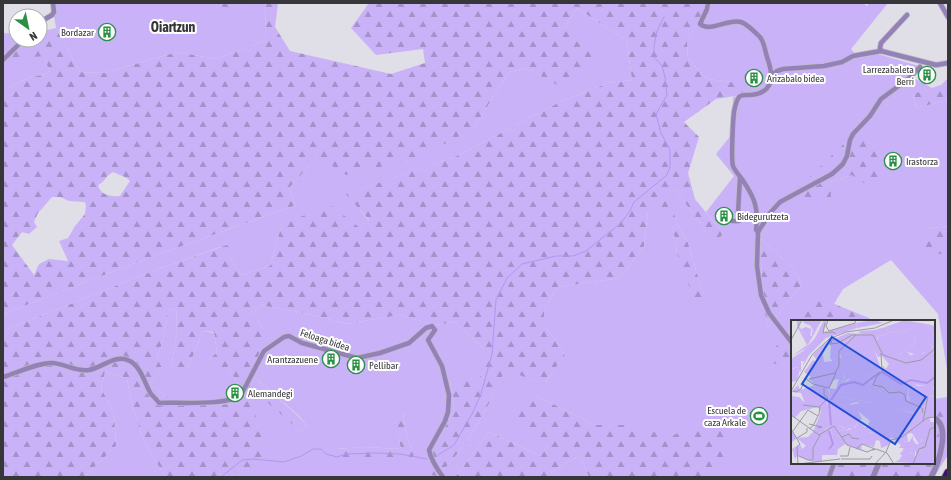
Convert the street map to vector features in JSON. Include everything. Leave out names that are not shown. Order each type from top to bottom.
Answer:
[{"type":"highway","points":[[946,477],[948,473]]},
{"type":"street","points":[[48,17],[54,12],[53,3]]},
{"type":"street","points":[[708,3],[700,24],[703,26],[738,22],[745,24],[761,39],[769,63],[772,76],[771,83],[766,88],[755,94],[741,96],[735,107],[733,119],[733,165],[753,197],[757,212],[757,266],[761,295],[769,313],[791,342]]},
{"type":"street","points":[[940,3],[948,17]]},
{"type":"street","points":[[882,51],[880,48],[881,43],[907,15]]},
{"type":"street","points":[[3,60],[15,48]]},
{"type":"street","points":[[772,76],[777,71],[782,69],[824,66],[842,62],[853,56],[882,51],[936,65],[948,63]]},
{"type":"street","points":[[758,232],[770,213],[780,202],[832,174],[843,164],[847,156],[850,140],[853,134],[870,116],[881,99],[908,79],[920,67]]},
{"type":"street","points":[[732,221],[739,221],[740,177]]},
{"type":"street","name":"Feloaga bidea","points":[[3,378],[46,363],[61,364],[67,367],[87,370],[94,369],[114,360],[125,359],[134,364],[151,394],[160,403],[207,403],[234,399],[241,395],[264,351],[284,337],[289,336],[302,343],[357,358],[409,343],[426,328],[432,326],[435,330],[428,340],[442,366],[449,395],[448,412],[445,421],[429,450],[443,477]]},
{"type":"street","points":[[931,477],[941,455],[945,431],[940,421],[935,418]]},
{"type":"street","points":[[829,477],[834,464]]},
{"type":"street","points":[[873,477],[879,464]]},
{"type":"green space","points":[[52,3],[219,3],[230,17],[241,3],[266,3],[265,41],[216,59],[177,52],[104,73],[80,72],[56,28]]},
{"type":"green space","points":[[219,3],[241,3],[230,18]]},
{"type":"green space","points":[[266,3],[278,3],[275,27],[290,51],[391,74],[425,63],[423,49],[376,55],[351,28],[369,3],[707,3],[707,9],[687,40],[688,58],[707,79],[732,82],[742,79],[748,94],[716,99],[684,122],[699,137],[688,173],[695,199],[723,233],[718,241],[708,234],[675,189],[668,193],[677,224],[687,240],[703,294],[703,303],[695,302],[677,253],[673,228],[654,204],[648,211],[644,246],[620,278],[558,287],[544,310],[544,327],[555,339],[565,355],[546,381],[536,381],[505,370],[492,398],[467,442],[443,471],[444,477],[431,475],[428,460],[440,433],[454,411],[450,380],[478,379],[484,372],[484,349],[455,322],[436,325],[399,315],[347,324],[304,313],[260,305],[253,313],[263,329],[264,355],[251,374],[298,416],[307,426],[301,432],[265,400],[250,393],[266,453],[256,466],[240,469],[230,477],[165,477],[144,441],[131,402],[127,378],[105,372],[101,388],[114,413],[116,446],[84,477],[3,477],[3,331],[153,271],[229,244],[230,257],[241,275],[270,266],[282,224],[331,205],[360,228],[369,220],[346,194],[457,156],[560,102],[608,83],[632,80],[627,41],[577,8],[564,29],[596,59],[561,87],[526,68],[509,72],[473,129],[417,158],[346,175],[318,156],[289,188],[296,205],[143,260],[3,314],[3,90],[28,78],[50,73],[44,56],[12,59],[6,52],[10,48],[48,48],[48,30],[56,28],[80,72],[104,73],[177,52],[216,59],[265,41]],"holes":[[[113,172],[127,178],[130,181],[120,196],[106,195],[101,191],[98,185]],[[52,197],[60,197],[69,201],[85,202],[85,214],[75,226],[68,238],[59,241],[68,261],[49,259],[39,264],[34,275],[12,245],[22,232],[29,234],[37,227],[34,222],[38,213]],[[176,309],[177,332],[171,368],[188,368],[203,331],[214,332],[217,352],[207,362],[211,369],[228,367],[236,381],[250,393],[236,404],[181,405],[149,385],[162,368],[157,358],[162,343],[169,310]]]},
{"type":"green space","points":[[707,3],[863,3],[867,6],[869,3],[888,3],[851,49],[859,58],[878,54],[919,66],[914,78],[932,88],[913,95],[916,108],[948,100],[948,226],[927,229],[927,254],[948,254],[948,376],[938,314],[891,260],[843,289],[834,304],[817,298],[798,320],[791,320],[791,328],[766,359],[791,362],[791,464],[832,464],[827,477],[628,477],[634,425],[595,425],[535,395],[548,445],[541,456],[489,432],[456,476],[444,477],[443,471],[467,442],[492,398],[505,369],[536,381],[546,381],[565,355],[555,339],[544,327],[544,310],[558,287],[620,278],[644,246],[648,211],[654,203],[673,228],[677,253],[703,294],[687,240],[677,224],[667,193],[675,189],[708,234],[718,240],[723,233],[706,212],[734,176],[716,154],[732,134],[733,97],[748,94],[732,82],[707,79],[688,58],[687,40],[707,9]],"holes":[[[878,153],[852,175],[830,182],[792,198],[791,195]],[[760,238],[791,266],[802,284],[768,327],[763,305]]]},
{"type":"green space","points":[[577,8],[627,41],[632,80],[608,83],[560,102],[457,156],[347,194],[369,221],[360,228],[282,224],[270,266],[241,275],[230,257],[228,244],[153,271],[3,331],[3,314],[143,260],[296,205],[289,188],[318,156],[473,129],[509,72],[526,68],[562,87],[564,29]]},
{"type":"green space","points":[[3,33],[8,33],[8,48],[11,48],[7,52],[44,56],[50,73],[28,78],[3,90]]},
{"type":"green space","points":[[948,78],[948,100],[916,108],[913,94],[941,85]]},
{"type":"green space","points":[[853,135],[872,147],[878,156],[885,177],[871,188],[852,175],[830,182],[831,197],[792,199],[791,195]]},
{"type":"green space","points":[[948,226],[948,254],[927,254],[921,240],[927,229]]},
{"type":"green space","points":[[760,238],[791,266],[802,284],[768,327],[763,305]]},
{"type":"green space","points":[[817,297],[869,318],[870,320],[798,320]]},
{"type":"green space","points":[[260,305],[304,313],[347,324],[399,315],[436,325],[455,322],[484,349],[484,372],[478,379],[450,381],[454,411],[440,433],[442,477],[230,477],[240,469],[256,465],[250,393],[265,399],[301,432],[307,426],[299,416],[251,374],[263,329],[253,313]],"holes":[[[403,412],[406,433],[415,460],[336,449],[364,447],[401,449],[398,434]]]},
{"type":"green space","points":[[176,309],[177,332],[171,368],[188,368],[203,331],[214,333],[217,352],[207,362],[228,367],[236,381],[250,393],[236,404],[181,405],[149,385],[162,368],[157,358],[162,343],[169,310]]},
{"type":"green space","points":[[791,328],[791,366],[763,362]]},
{"type":"green space","points":[[105,372],[127,378],[131,402],[144,441],[165,477],[84,477],[116,446],[114,413],[101,388]]},
{"type":"green space","points":[[535,395],[595,425],[634,425],[669,437],[699,424],[729,428],[726,453],[709,477],[589,477],[580,455],[551,472],[554,477],[457,477],[456,476],[489,432],[541,456],[548,445],[512,416]]},
{"type":"green space","points":[[948,397],[948,455],[934,477],[826,477],[831,464],[935,464],[935,399]]},
{"type":"green space","points":[[403,412],[406,433],[415,460],[336,460],[330,455],[336,449],[364,447],[401,449],[398,434],[398,416]]},
{"type":"green space","points":[[580,455],[589,477],[554,477],[551,472]]},
{"type":"waterway","points":[[438,455],[454,445],[472,414],[481,394],[492,354],[496,300],[507,278],[522,264],[556,256],[573,256],[586,251],[621,223],[630,211],[634,202],[667,175],[670,167],[670,150],[661,133],[656,114],[667,95],[662,66],[654,57],[654,46],[657,31],[664,17]]},
{"type":"waterway","points":[[221,477],[242,460],[254,459],[284,462],[301,456],[313,449],[321,449],[326,454],[337,457],[346,454],[377,453],[400,454],[427,459]]},
{"type":"place","name":"Bordazar","points":[[107,32]]},
{"type":"place","name":"Larrezabaleta Berri","points":[[927,75]]},
{"type":"place","name":"Arizabalo bidea","points":[[754,78]]},
{"type":"place","name":"Irastorza","points":[[893,161]]},
{"type":"place","name":"Bidegurutzeta","points":[[724,216]]},
{"type":"place","name":"Arantzazuene","points":[[331,359]]},
{"type":"place","name":"Pellibar","points":[[356,365]]},
{"type":"place","name":"Alemandegi","points":[[235,393]]},
{"type":"place","name":"Escuela de caza Arkale","points":[[759,416]]},
{"type":"district","name":"Oiartzun","points":[[173,27]]}]
